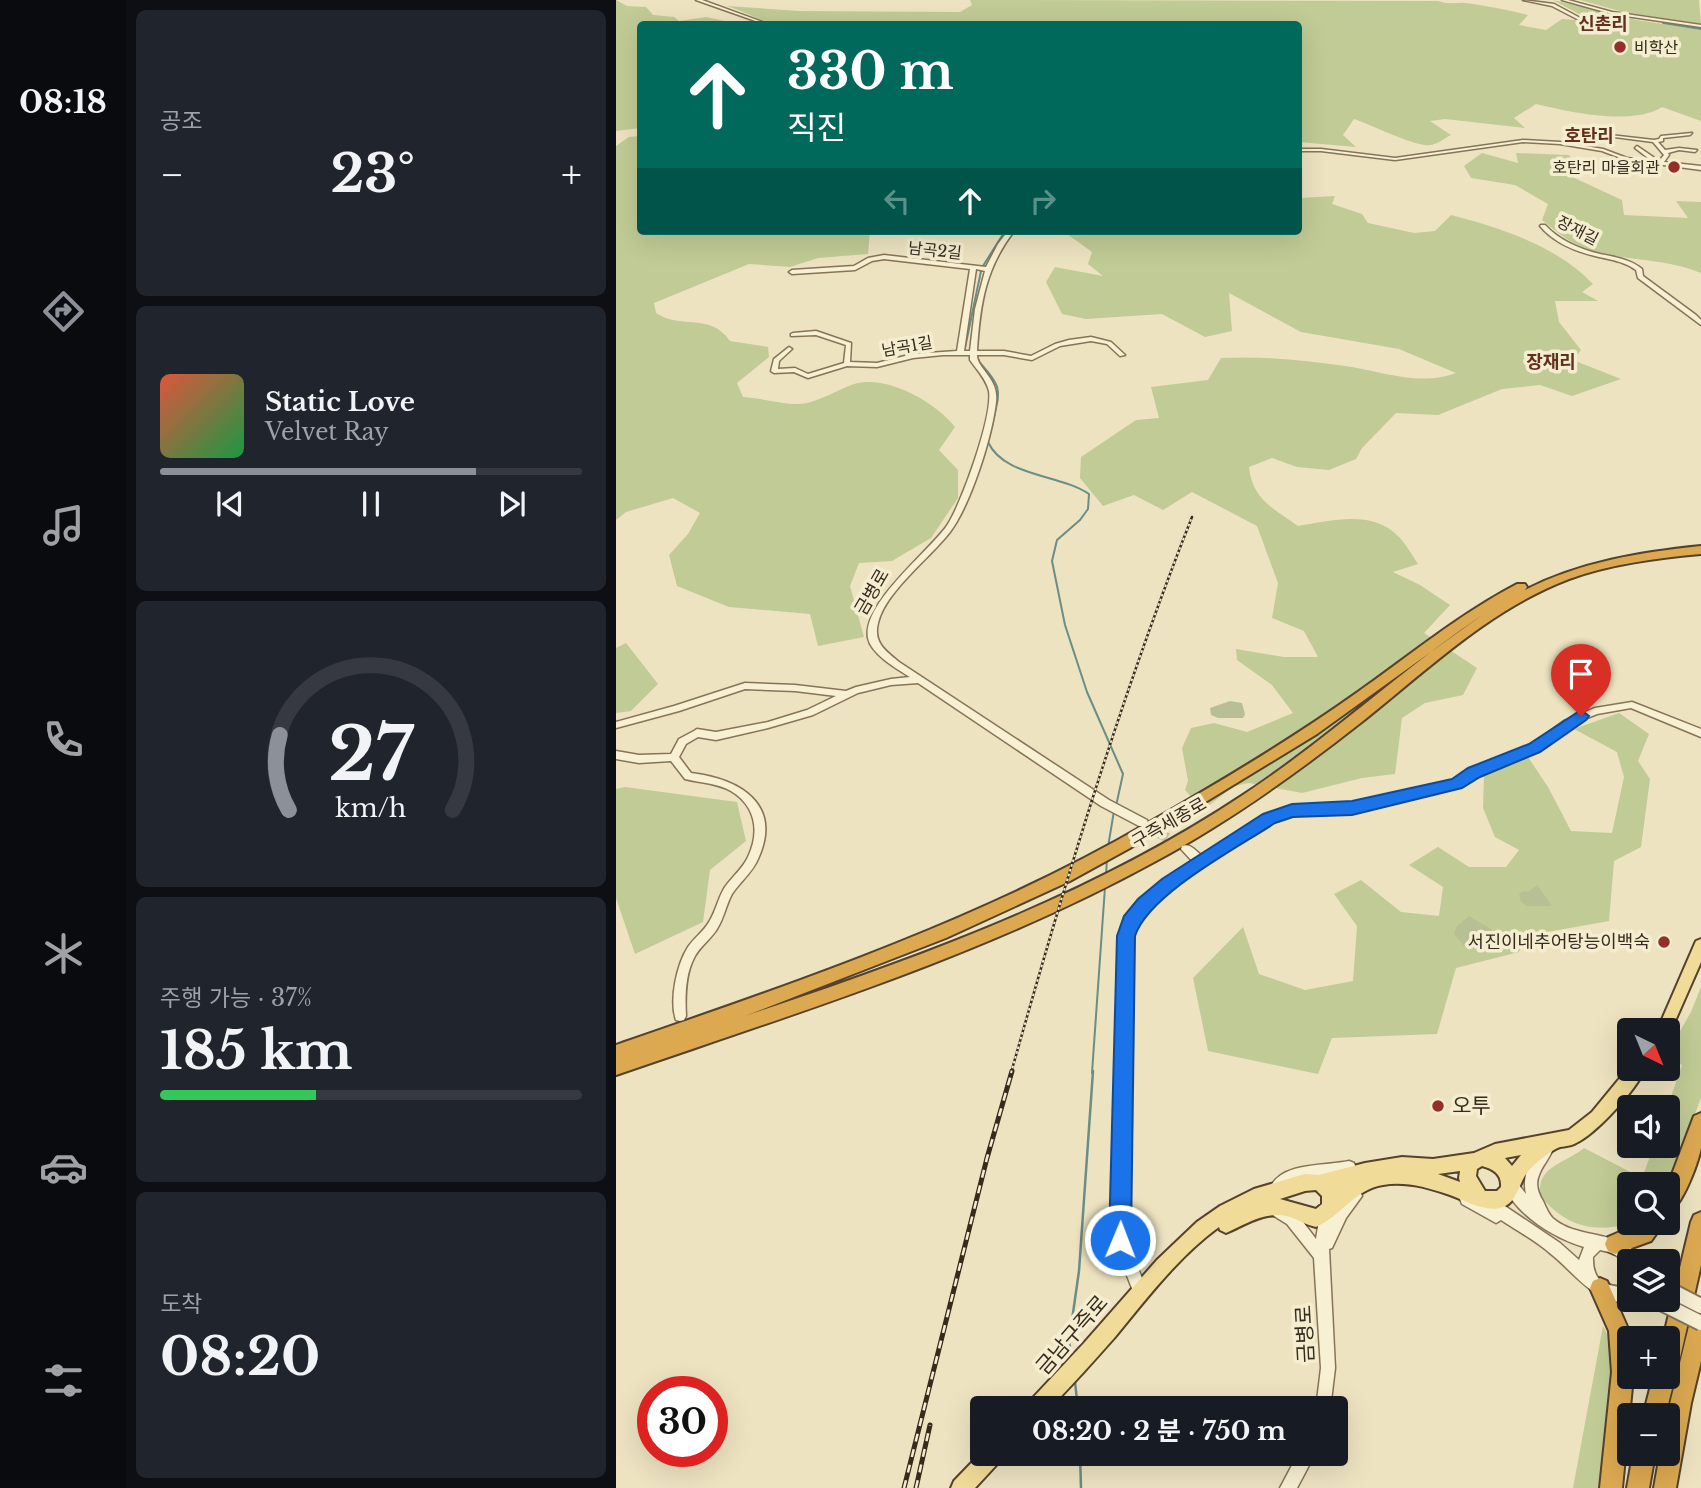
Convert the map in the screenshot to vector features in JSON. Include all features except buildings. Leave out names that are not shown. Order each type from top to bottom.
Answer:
[{"type":"highway","name":"구즉세종로","points":[[616,1053],[908,946],[1125,844],[1339,712],[1490,602],[1530,582],[1594,560],[1701,542]]},
{"type":"highway","name":"구즉세종로","points":[[616,1067],[856,986],[995,932],[1088,891],[1238,806],[1281,776],[1474,625],[1515,600],[1563,578],[1599,567],[1653,555],[1701,550]]},
{"type":"highway","points":[[1680,1178],[1701,1122]]},
{"type":"highway","points":[[1677,1326],[1701,1223]]},
{"type":"highway","points":[[1607,1243],[1640,1235]]},
{"type":"highway","points":[[1597,1285],[1619,1331],[1623,1372],[1611,1488]]},
{"type":"highway","points":[[1665,1488],[1680,1403],[1701,1321]]},
{"type":"highway","points":[[1638,1488],[1642,1466]]},
{"type":"main road","points":[[1670,1018],[1701,945]]},
{"type":"main road","points":[[1481,1198],[1473,1192],[1467,1178],[1470,1165],[1495,1153],[1552,1143],[1584,1131],[1627,1082]]},
{"type":"main road","points":[[1510,1183],[1502,1165],[1488,1158],[1433,1167],[1365,1171],[1319,1183],[1306,1182],[1294,1196],[1302,1214],[1316,1218],[1362,1182],[1402,1170],[1481,1198],[1500,1200],[1505,1197],[1510,1183],[1524,1163],[1552,1143]]},
{"type":"main road","points":[[1319,1183],[1331,1196],[1328,1210]]},
{"type":"main road","name":"금남구즉로","points":[[1048,1396],[1091,1350],[1140,1291],[1196,1244],[1234,1218],[1301,1185]]},
{"type":"main road","name":"금남구즉로","points":[[1272,1200],[1302,1214]]},
{"type":"main road","points":[[961,1488],[982,1466]]},
{"type":"street","points":[[698,0],[758,21]]},
{"type":"street","points":[[1525,0],[1553,5],[1580,19]]},
{"type":"street","points":[[1564,0],[1612,13],[1701,26]]},
{"type":"street","points":[[1601,135],[1654,141],[1661,137],[1690,134]]},
{"type":"street","points":[[1302,150],[1395,159],[1511,141],[1570,145],[1603,150],[1637,164],[1651,174]]},
{"type":"street","points":[[1654,141],[1667,155],[1658,162]]},
{"type":"street","points":[[1637,147],[1658,162]]},
{"type":"street","points":[[1664,152],[1695,150]]},
{"type":"street","points":[[1637,164],[1658,162],[1701,170]]},
{"type":"street","points":[[1674,171],[1701,170]]},
{"type":"street","name":"장재길","points":[[1543,226],[1553,237],[1586,252],[1621,258],[1636,266],[1640,277],[1657,293],[1679,302],[1701,323]]},
{"type":"street","points":[[1008,235],[981,269],[983,282],[973,354],[1032,358],[1041,349],[1076,339],[1106,342],[1122,355]]},
{"type":"street","name":"남곡2길","points":[[792,272],[855,268],[870,259],[884,257],[981,269],[960,353]]},
{"type":"street","points":[[852,278],[855,268]]},
{"type":"street","points":[[793,335],[816,333],[849,344],[847,364]]},
{"type":"street","name":"남곡1길","points":[[789,349],[776,360],[775,371],[795,370],[808,376],[847,364],[877,366],[913,356],[973,354]]},
{"type":"street","name":"금병로","points":[[973,354],[973,360],[989,378],[993,400],[960,509],[950,527],[908,569],[873,623],[872,638],[878,648],[896,664],[1105,803],[1143,823]]},
{"type":"street","points":[[891,682],[896,664]]},
{"type":"street","points":[[674,757],[682,742],[697,733],[716,736],[790,719],[810,713],[844,694],[891,682],[923,680]]},
{"type":"street","points":[[616,725],[745,686],[844,694]]},
{"type":"street","points":[[1140,1291],[1120,1240],[1126,936],[1131,922],[1144,904],[1201,862],[1269,819],[1292,811],[1352,808],[1456,784],[1474,773],[1534,748],[1567,723],[1602,709],[1632,705],[1701,733]]},
{"type":"street","points":[[616,755],[651,759],[674,757]]},
{"type":"street","points":[[674,757],[688,776],[711,777],[725,782],[750,800],[757,811],[760,831],[752,858],[724,898],[713,927],[691,953],[680,996],[680,1016]]},
{"type":"street","points":[[1186,849],[1201,862]]},
{"type":"street","points":[[1552,1143],[1532,1169],[1529,1184],[1534,1200],[1552,1226]]},
{"type":"street","points":[[1321,1256],[1292,1219],[1272,1200],[1299,1173],[1310,1170],[1402,1170]]},
{"type":"street","points":[[1321,1256],[1338,1219],[1349,1203],[1371,1186],[1402,1170]]},
{"type":"street","points":[[1436,1183],[1555,1248],[1597,1285],[1609,1293],[1617,1294]]},
{"type":"street","points":[[1510,1183],[1523,1202],[1552,1226],[1579,1239],[1607,1243],[1617,1250]]},
{"type":"street","points":[[1481,1198],[1517,1225]]},
{"type":"street","points":[[1321,1256],[1328,1210]]},
{"type":"street","points":[[1302,1214],[1321,1256]]},
{"type":"street","points":[[1597,1285],[1588,1273],[1586,1257],[1588,1250],[1607,1243]]},
{"type":"street","name":"금병로","points":[[1321,1256],[1328,1368],[1324,1396]]},
{"type":"street","points":[[1680,1302],[1701,1307]]},
{"type":"street","points":[[1680,1308],[1701,1321]]},
{"type":"street","points":[[1288,1488],[1300,1466]]},
{"type":"green space","points":[[616,0],[627,6],[646,7],[653,15],[674,17],[679,21],[637,21],[637,128],[616,131]]},
{"type":"green space","points":[[970,0],[1438,1],[1474,4],[1528,15],[1519,25],[1546,30],[1562,19],[1592,21],[1553,0],[1637,20],[1701,30],[1701,121],[1662,107],[1649,113],[1618,117],[1536,104],[1514,118],[1525,128],[1445,119],[1430,121],[1451,135],[1432,145],[1414,143],[1354,119],[1343,135],[1356,147],[1302,142],[1302,21],[764,21],[727,6],[799,11],[960,12],[972,5]]},
{"type":"green space","points":[[1580,0],[1699,0],[1701,24],[1623,12]]},
{"type":"green space","points":[[706,17],[725,21],[679,21]]},
{"type":"green space","points":[[637,136],[637,235],[870,235],[868,254],[818,258],[790,267],[749,264],[654,303],[656,313],[666,318],[705,324],[722,332],[730,341],[768,347],[769,357],[737,383],[743,397],[798,404],[819,399],[854,384],[881,383],[909,392],[923,400],[936,408],[955,427],[939,450],[958,470],[958,498],[931,538],[892,561],[859,563],[850,586],[864,637],[818,646],[810,614],[729,607],[677,586],[669,555],[688,534],[700,513],[673,498],[626,512],[616,520],[616,146],[629,137]]},
{"type":"green space","points":[[1482,153],[1518,163],[1516,153],[1569,155],[1577,166],[1568,175],[1622,200],[1624,215],[1688,218],[1676,201],[1701,202],[1701,273],[1673,265],[1602,254],[1576,244],[1542,220],[1548,204],[1515,185],[1471,178],[1464,166]]},
{"type":"green space","points":[[1335,196],[1332,204],[1362,214],[1368,223],[1414,233],[1435,231],[1451,215],[1527,240],[1563,259],[1593,284],[1582,292],[1598,301],[1555,301],[1559,322],[1581,350],[1573,360],[1621,379],[1572,396],[1540,385],[1502,389],[1438,415],[1396,413],[1362,448],[1356,459],[1329,470],[1297,467],[1272,458],[1249,467],[1259,495],[1298,526],[1338,520],[1364,520],[1388,528],[1399,537],[1418,564],[1393,572],[1420,585],[1450,605],[1424,633],[1477,668],[1463,695],[1425,703],[1402,718],[1395,774],[1362,778],[1302,793],[1249,783],[1234,786],[1203,810],[1185,790],[1188,781],[1182,748],[1191,728],[1214,723],[1247,732],[1293,713],[1272,685],[1237,660],[1236,649],[1284,657],[1318,657],[1304,631],[1272,618],[1278,583],[1257,526],[1192,492],[1163,510],[1134,495],[1103,506],[1080,478],[1081,457],[1136,420],[1159,418],[1151,387],[1208,380],[1221,358],[1298,360],[1429,379],[1456,373],[1399,349],[1301,332],[1229,293],[1232,331],[1205,337],[1162,314],[1086,319],[1062,314],[1046,282],[1055,267],[1103,276],[1088,264],[1092,252],[1068,235],[1302,235],[1302,198]]},
{"type":"green space","points":[[626,643],[658,684],[631,711],[616,713],[616,648]]},
{"type":"green space","points":[[1230,701],[1242,703],[1245,714],[1243,718],[1218,718],[1211,715],[1210,708]]},
{"type":"green space","points":[[1619,713],[1649,734],[1638,761],[1650,779],[1641,847],[1614,861],[1609,921],[1525,936],[1519,952],[1456,968],[1437,1034],[1332,1038],[1318,1074],[1208,1051],[1193,978],[1243,927],[1259,974],[1305,990],[1353,981],[1357,926],[1334,894],[1361,880],[1401,912],[1439,916],[1443,887],[1409,865],[1438,847],[1469,867],[1506,867],[1519,850],[1495,837],[1483,808],[1484,776],[1528,757],[1548,787],[1571,831],[1612,833],[1624,777],[1617,752],[1574,729]]},
{"type":"green space","points":[[625,787],[737,802],[746,841],[710,870],[703,922],[635,954],[616,898],[616,789]]},
{"type":"green space","points":[[1537,885],[1552,906],[1527,906],[1521,902],[1519,894],[1528,892]]},
{"type":"green space","points":[[1469,916],[1491,929],[1487,940],[1479,948],[1464,946],[1454,934],[1457,926]]},
{"type":"green space","points":[[1701,987],[1701,1098],[1680,1153],[1680,1095],[1672,1095],[1676,1082],[1680,1082],[1680,1031]]},
{"type":"green space","points":[[1584,1148],[1630,1172],[1617,1172],[1617,1226],[1593,1227],[1571,1221],[1560,1215],[1541,1197],[1540,1187],[1547,1172]]},
{"type":"green space","points":[[1650,1158],[1678,1158],[1673,1172],[1644,1172]]},
{"type":"green space","points":[[1603,1326],[1610,1343],[1614,1383],[1602,1488],[1573,1488]]},
{"type":"waterway","points":[[1663,23],[1701,29]]},
{"type":"waterway","points":[[983,266],[1002,235]]},
{"type":"waterway","points":[[965,348],[981,271]]},
{"type":"waterway","points":[[980,363],[997,386],[997,406],[992,426]]},
{"type":"waterway","points":[[988,442],[1006,462],[1019,469],[1063,482],[1089,494],[1088,509],[1080,520],[1057,540],[1052,561],[1065,625],[1087,692],[1123,774],[1116,806]]},
{"type":"waterway","points":[[1108,847],[1114,811]]},
{"type":"waterway","points":[[1106,875],[1107,859]]},
{"type":"waterway","points":[[1092,1073],[1105,887]]},
{"type":"waterway","points":[[1071,1356],[1069,1341],[1079,1271],[1093,1071]]},
{"type":"waterway","points":[[1075,1382],[1077,1396]]},
{"type":"waterway","points":[[1080,1466],[1081,1488]]},
{"type":"tunnel","points":[[1146,825],[1181,846]]},
{"type":"railway","points":[[1011,1073],[1094,793],[1141,654],[1192,517]]},
{"type":"railway","points":[[904,1488],[987,1158],[1012,1071]]},
{"type":"railway","points":[[916,1488],[930,1425]]},
{"type":"place","name":"비학산","points":[[1620,47]]},
{"type":"place","name":"호탄리 마을회관","points":[[1674,167]]},
{"type":"place","name":"서진이네추어탕능이백숙","points":[[1664,942]]},
{"type":"place","name":"오투","points":[[1438,1106]]},
{"type":"district","name":"신촌리","points":[[1603,24]]},
{"type":"district","name":"호탄리","points":[[1589,136]]},
{"type":"district","name":"장재리","points":[[1551,362]]},
{"type":"route","points":[[1120,1240],[1126,936],[1131,922],[1144,904],[1168,884],[1269,819],[1292,811],[1352,808],[1456,784],[1474,773],[1534,748],[1581,716]]}]
